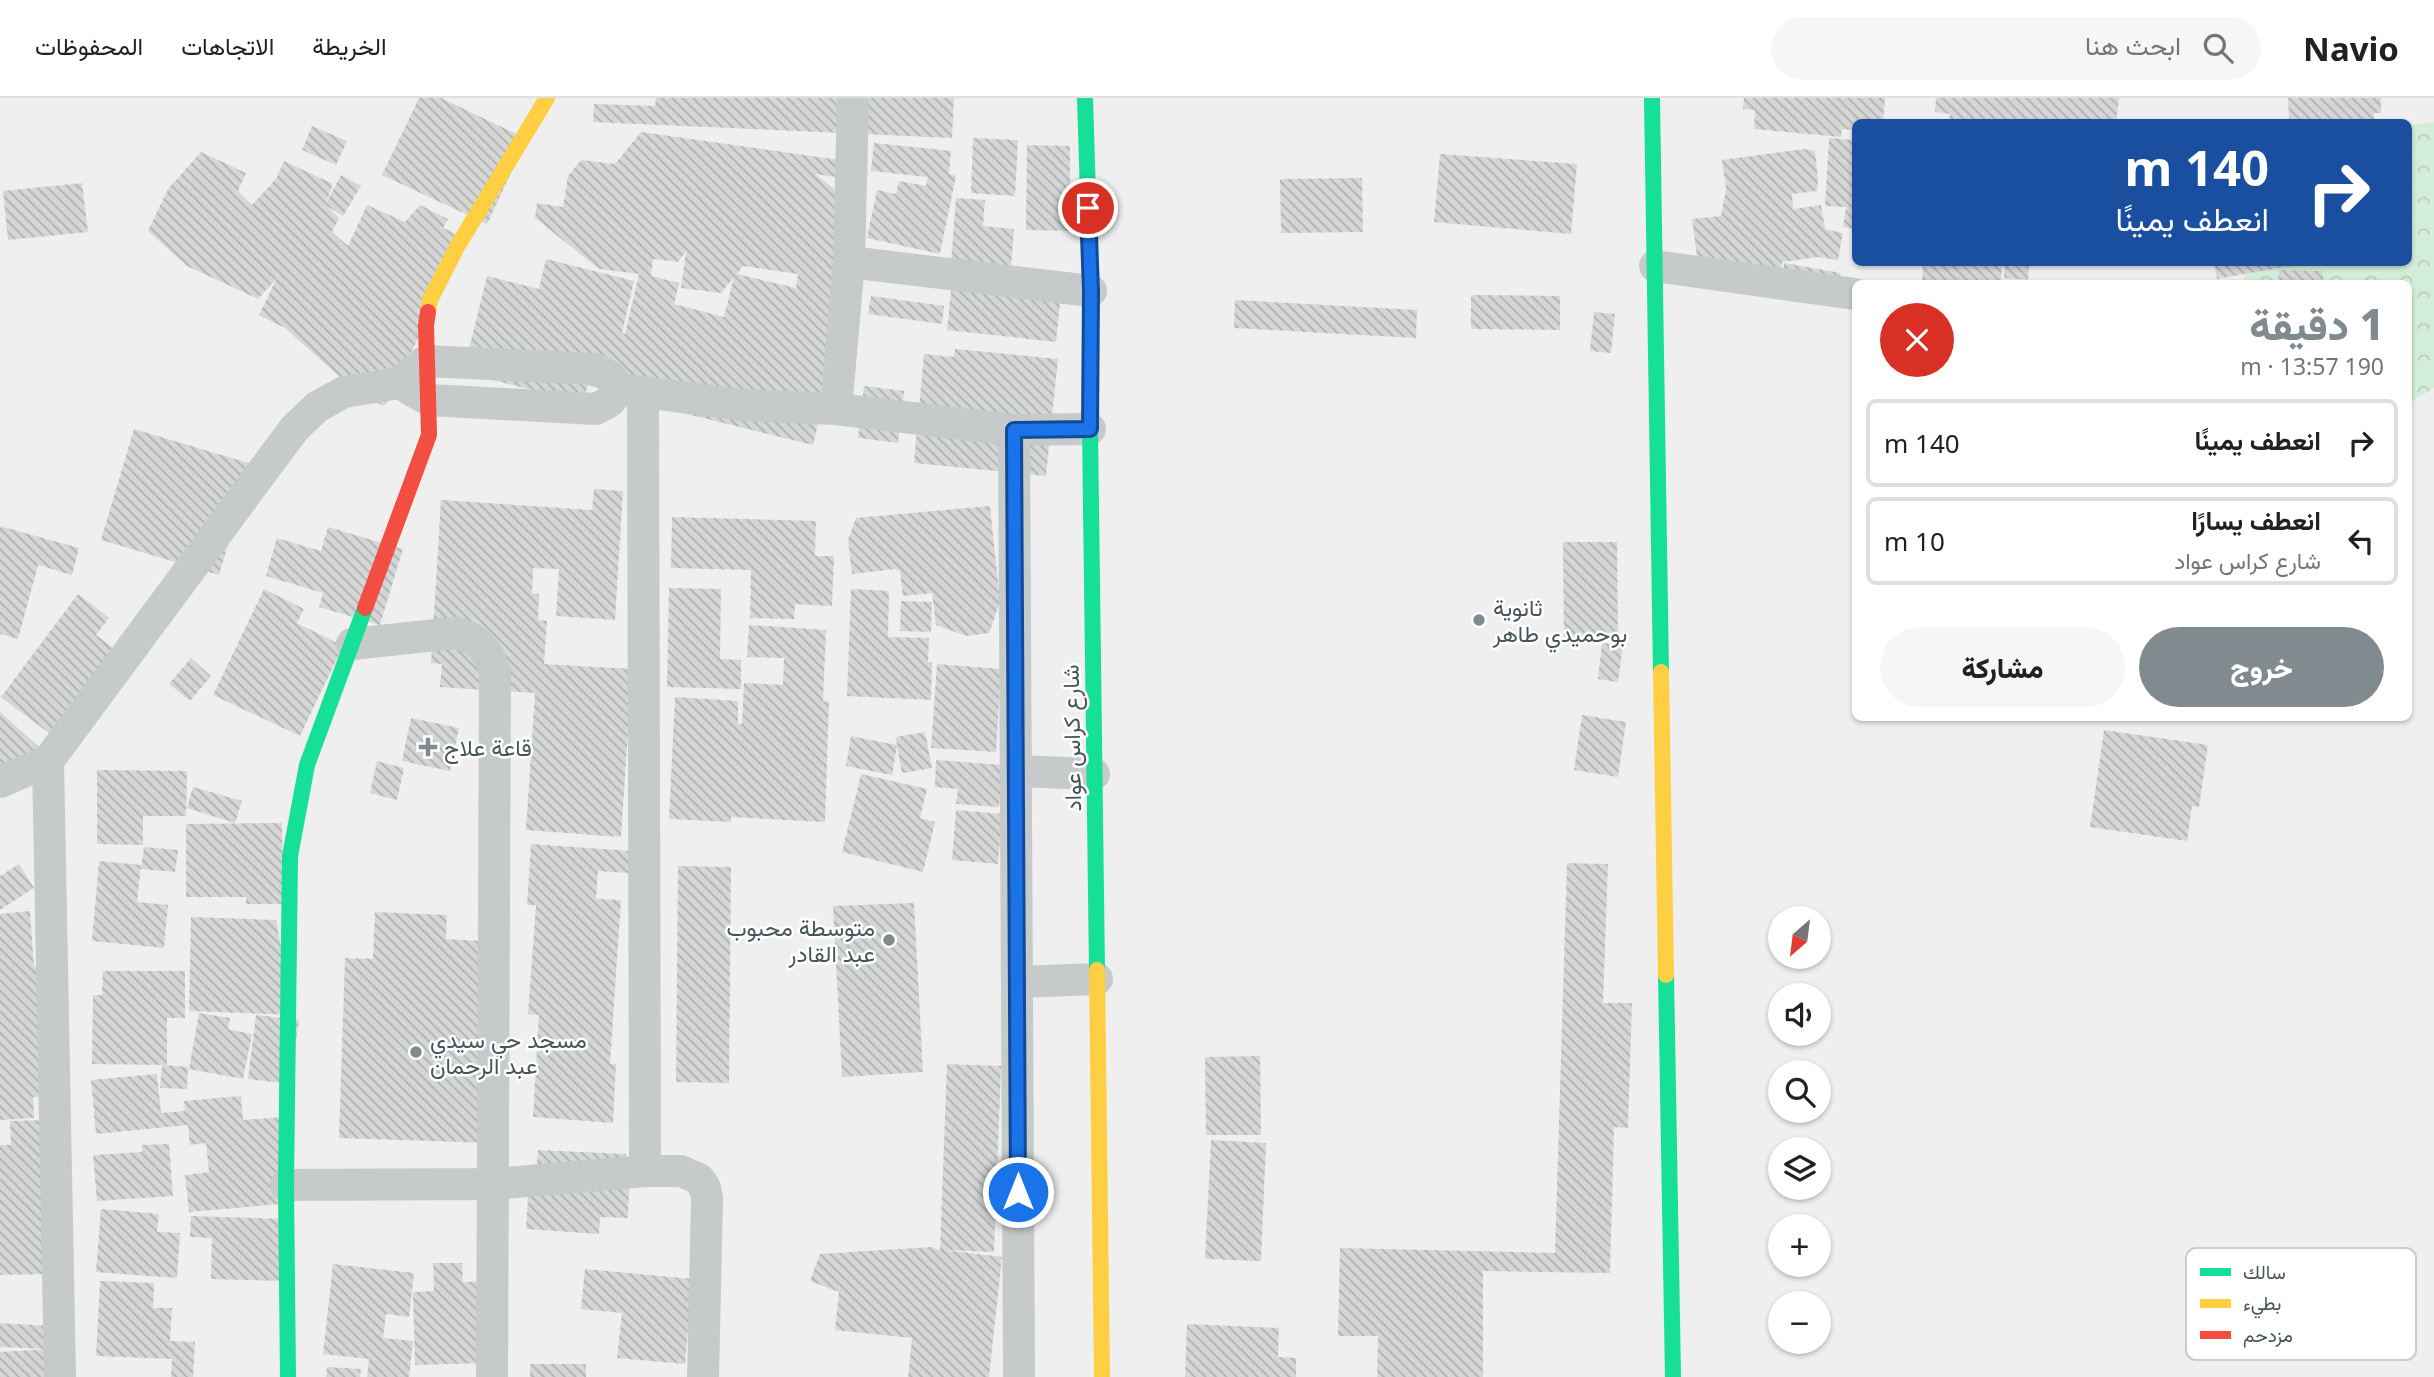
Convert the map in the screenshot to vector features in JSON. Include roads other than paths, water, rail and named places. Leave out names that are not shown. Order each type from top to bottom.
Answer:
[{"type":"street","points":[[288,1377],[286,1185],[290,856],[307,765],[429,435],[426,325],[430,300],[439,280],[547,98]]},
{"type":"street","points":[[836,409],[849,262],[853,98]]},
{"type":"street","name":"شارع كراس عواد","points":[[1085,98],[1091,291],[1090,429],[1102,1377]]},
{"type":"street","points":[[1653,98],[1673,1377]]},
{"type":"street","points":[[849,262],[1091,291]]},
{"type":"street","points":[[1655,266],[1852,294]]},
{"type":"street","points":[[0,782],[48,761],[294,429],[317,407],[344,392],[399,383],[426,361],[596,369],[632,391],[742,405],[836,409],[1014,430],[1090,429]]},
{"type":"street","points":[[399,383],[429,400],[596,409],[632,391]]},
{"type":"street","points":[[632,391],[645,1171]]},
{"type":"street","points":[[1014,430],[1020,1377]]},
{"type":"street","points":[[352,644],[455,633],[470,636],[483,647],[495,672],[492,1377]]},
{"type":"street","points":[[48,761],[60,1377]]},
{"type":"street","points":[[1016,771],[1094,774]]},
{"type":"street","points":[[1017,982],[1097,979]]},
{"type":"street","points":[[286,1185],[493,1184],[645,1171],[688,1173],[699,1179],[707,1198],[703,1377]]},
{"type":"place","name":"ثانوية بوحميدي طاهر","points":[[1479,620]]},
{"type":"place","name":"قاعة علاج","points":[[428,747]]},
{"type":"place","name":"متوسطة محبوب عبد القادر","points":[[889,940]]},
{"type":"place","name":"مسجد حي سيدي عبد الرحمان","points":[[416,1052]]}]
